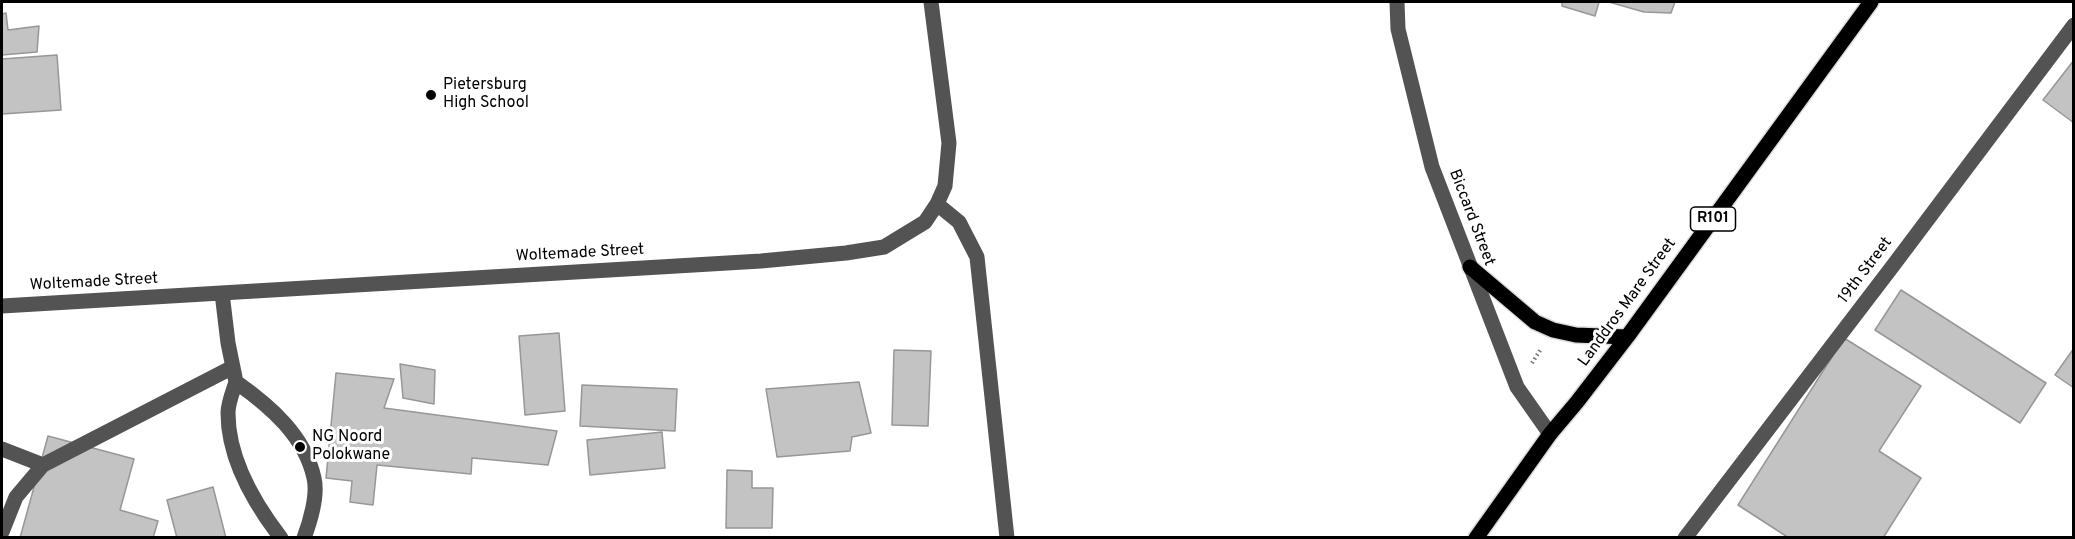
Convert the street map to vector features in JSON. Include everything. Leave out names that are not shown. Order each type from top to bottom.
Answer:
[{"type":"main road","name":"Landdros Mare Street","points":[[1476,537],[1550,434],[1627,337],[1871,2]]},
{"type":"main road","points":[[1470,267],[1534,322],[1553,330],[1576,334],[1627,337]]},
{"type":"street","name":"Woltemade Street","points":[[2,306],[761,261],[884,247],[925,222],[945,186],[949,143],[931,2]]},
{"type":"street","name":"Biccard Street","points":[[1397,2],[1401,39],[1432,167],[1517,387],[1550,434]]},
{"type":"street","name":"19th Street","points":[[1685,537],[1892,267],[2073,25]]},
{"type":"street","points":[[937,204],[959,222],[977,257],[1007,537]]},
{"type":"street","points":[[222,293],[235,374],[228,412],[232,442],[244,478],[264,516],[281,537]]},
{"type":"street","points":[[2,532],[16,497],[43,465],[235,374]]},
{"type":"street","points":[[235,374],[285,423],[304,453],[315,480],[312,517],[304,537]]},
{"type":"street","points":[[2,449],[43,465]]},
{"type":"path","points":[[1517,387],[1553,330]]},
{"type":"building","points":[[1562,2],[1599,2],[1595,16],[1562,6]]},
{"type":"building","points":[[1609,2],[1675,2],[1671,13],[1644,12]]},
{"type":"building","points":[[6,13],[8,30],[39,26],[37,52],[2,55],[2,14]]},
{"type":"building","points":[[57,55],[61,110],[2,114],[2,59]]},
{"type":"building","points":[[2074,60],[2074,123],[2043,100]]},
{"type":"building","points":[[1901,290],[2046,383],[2020,423],[1875,330]]},
{"type":"building","points":[[559,333],[565,411],[525,415],[519,336]]},
{"type":"building","points":[[1844,338],[1921,386],[1879,451],[1921,478],[1883,538],[1789,538],[1738,505]]},
{"type":"building","points":[[2074,348],[2074,388],[2055,375]]},
{"type":"building","points":[[894,350],[931,351],[928,426],[892,425]]},
{"type":"building","points":[[400,364],[435,370],[434,404],[403,398]]},
{"type":"building","points":[[336,373],[394,379],[384,408],[557,431],[548,465],[472,458],[471,474],[377,465],[373,505],[350,502],[352,481],[326,478]]},
{"type":"building","points":[[859,382],[871,433],[852,437],[850,451],[777,457],[766,389]]},
{"type":"building","points":[[582,385],[677,389],[675,431],[580,426]]},
{"type":"building","points":[[662,432],[665,468],[590,475],[587,440]]},
{"type":"building","points":[[48,436],[134,459],[120,510],[158,521],[153,538],[20,538]]},
{"type":"building","points":[[727,470],[752,471],[752,488],[773,488],[772,528],[726,528]]},
{"type":"building","points":[[213,487],[226,538],[177,538],[167,500]]},
{"type":"place","name":"Pietersburg High School","points":[[431,95]]},
{"type":"place","name":"NG Noord Polokwane","points":[[300,447]]}]
